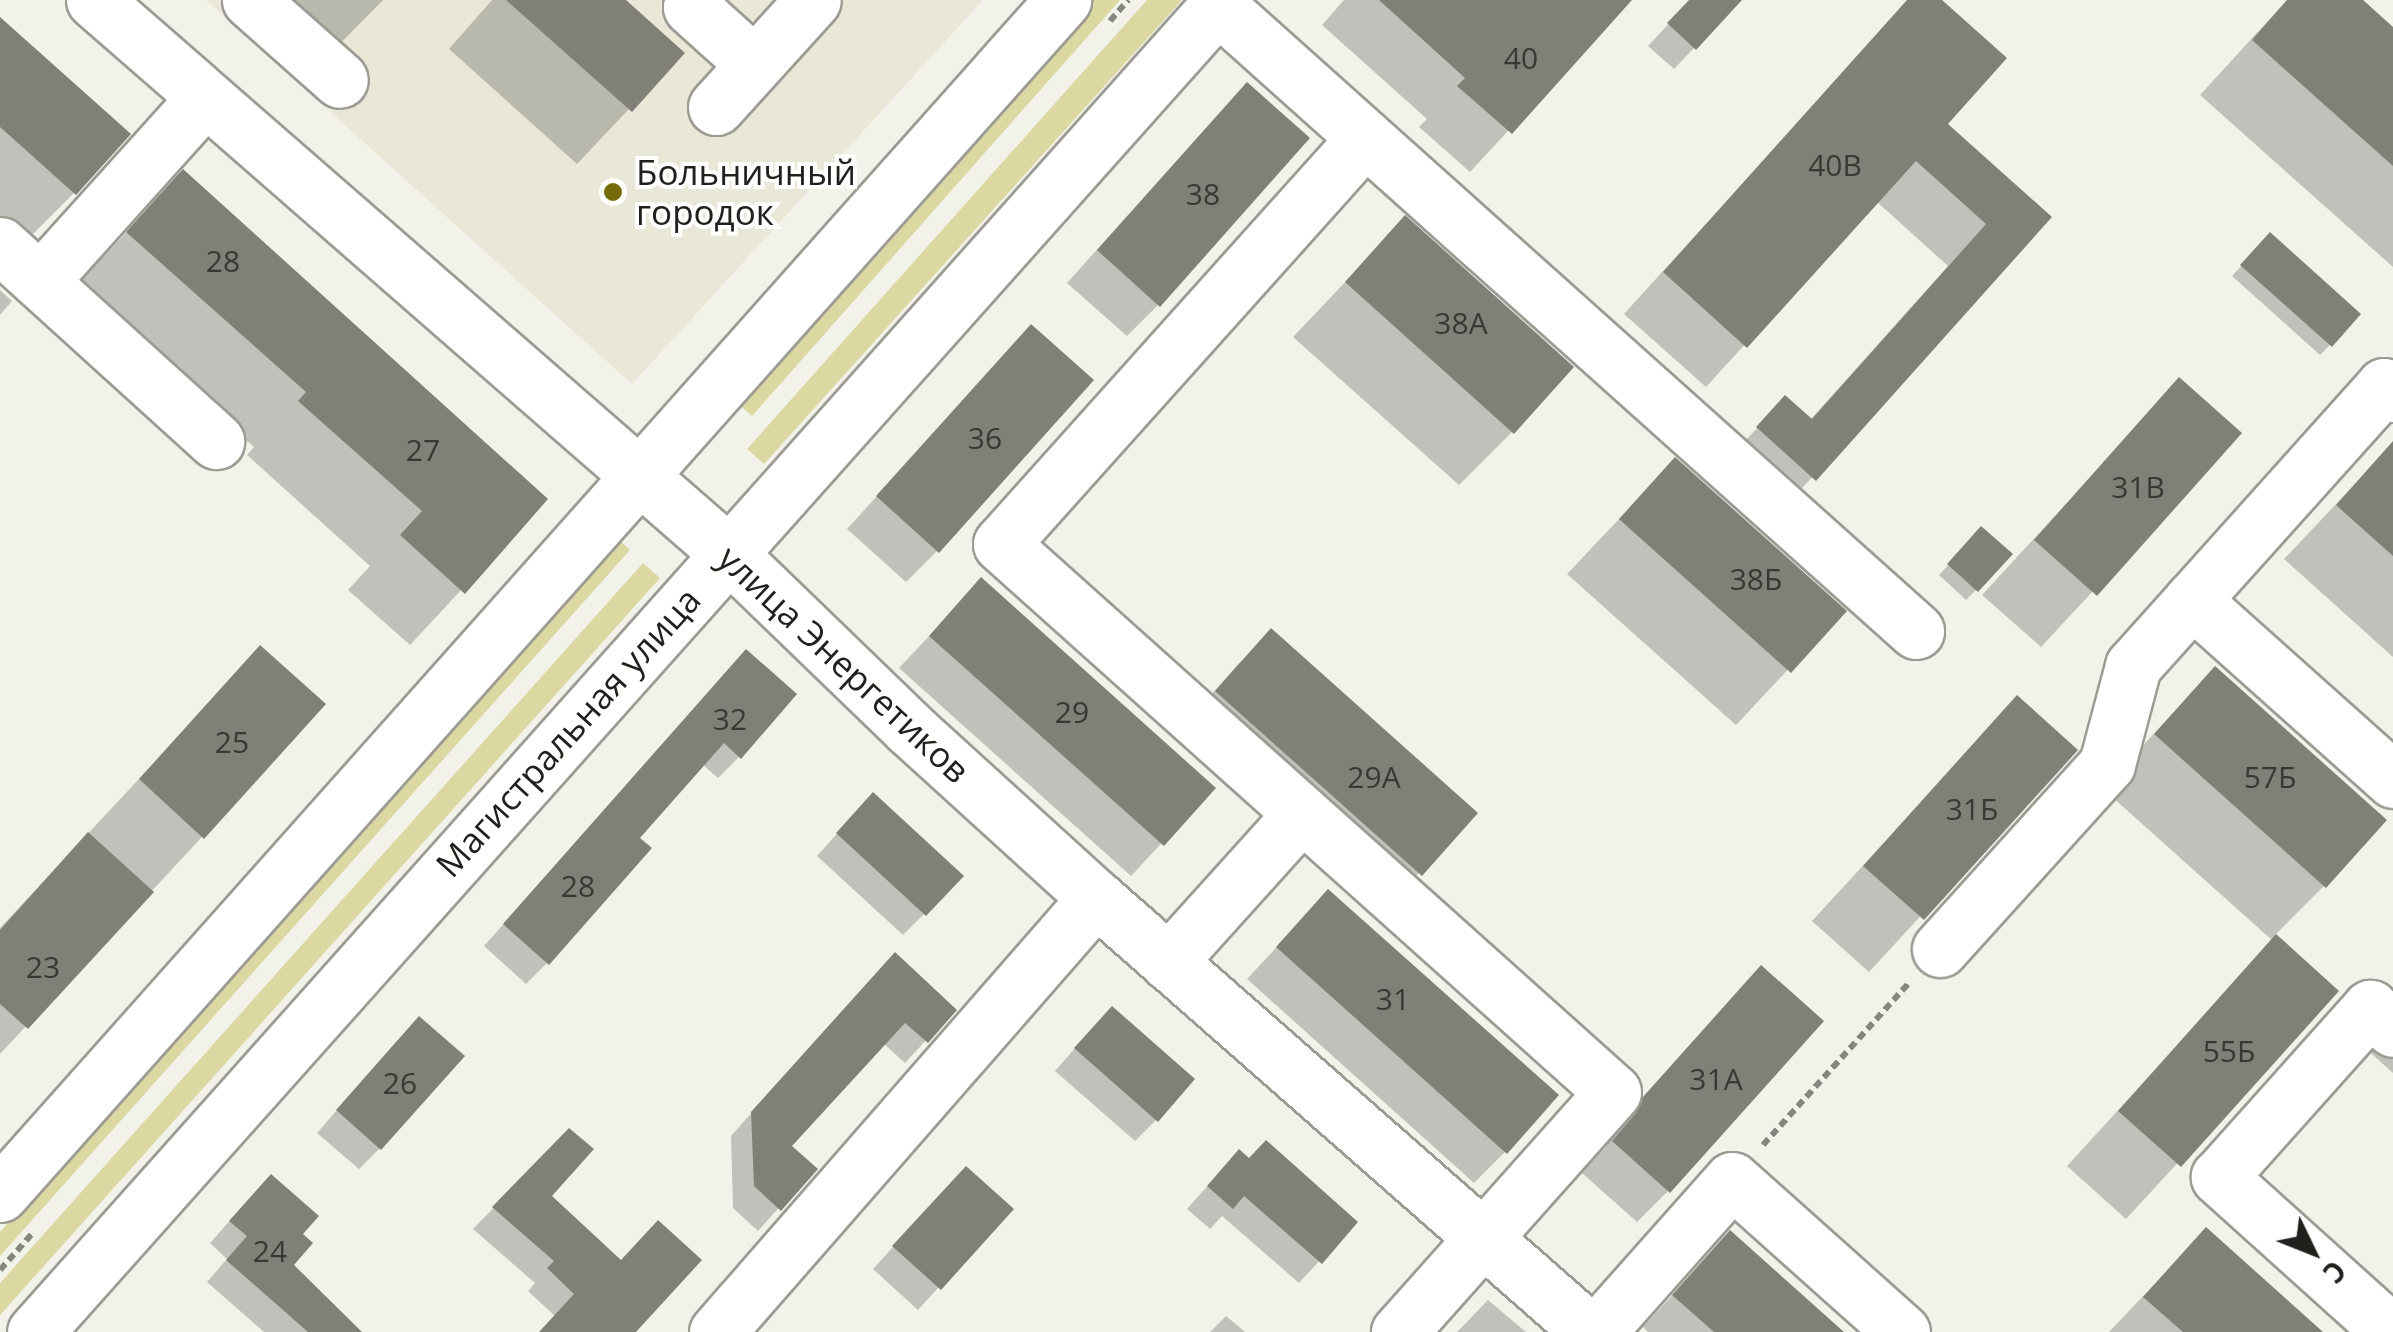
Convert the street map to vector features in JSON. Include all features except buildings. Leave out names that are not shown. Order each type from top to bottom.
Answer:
[{"type":"street","name":"улица Энергетиков","points":[[94,0],[728,553],[909,728],[1096,898],[1593,1332]]},
{"type":"street","points":[[250,0],[340,80]]},
{"type":"street","points":[[697,0],[691,7],[754,64]]},
{"type":"street","points":[[716,107],[813,0]]},
{"type":"street","points":[[0,1194],[1063,0]]},
{"type":"street","points":[[1221,3],[1366,138],[1916,630]]},
{"type":"street","name":"Магистральная улица","points":[[35,1332],[1221,3]]},
{"type":"street","points":[[40,281],[204,99]]},
{"type":"street","points":[[1366,138],[1001,544],[1613,1092],[1399,1332]]},
{"type":"street","points":[[0,244],[216,440]]},
{"type":"street","points":[[1940,949],[2107,764],[2133,666],[2384,386],[2393,394]]},
{"type":"street","points":[[2192,600],[2393,780]]},
{"type":"street","points":[[1168,962],[1302,813]]},
{"type":"street","points":[[716,1332],[1096,898]]},
{"type":"street","points":[[2391,1332],[2218,1177],[2370,1008],[2393,1029]]},
{"type":"street","points":[[1593,1332],[1732,1180],[1902,1332]]},
{"type":"path","points":[[1732,1180],[1940,949]]},
{"type":"shaded area","name":"Больничный городок","points":[[206,0],[983,0],[632,384]]},
{"type":"shaded area","points":[[1091,0],[1120,0],[752,416],[735,401]]},
{"type":"shaded area","points":[[1147,0],[1182,0],[764,464],[747,449]]},
{"type":"shaded area","points":[[616,537],[630,550],[0,1256],[0,1232]]},
{"type":"shaded area","points":[[643,563],[660,578],[0,1315],[0,1283]]},
{"type":"place","name":"Больничный городок","points":[[613,192]]}]
